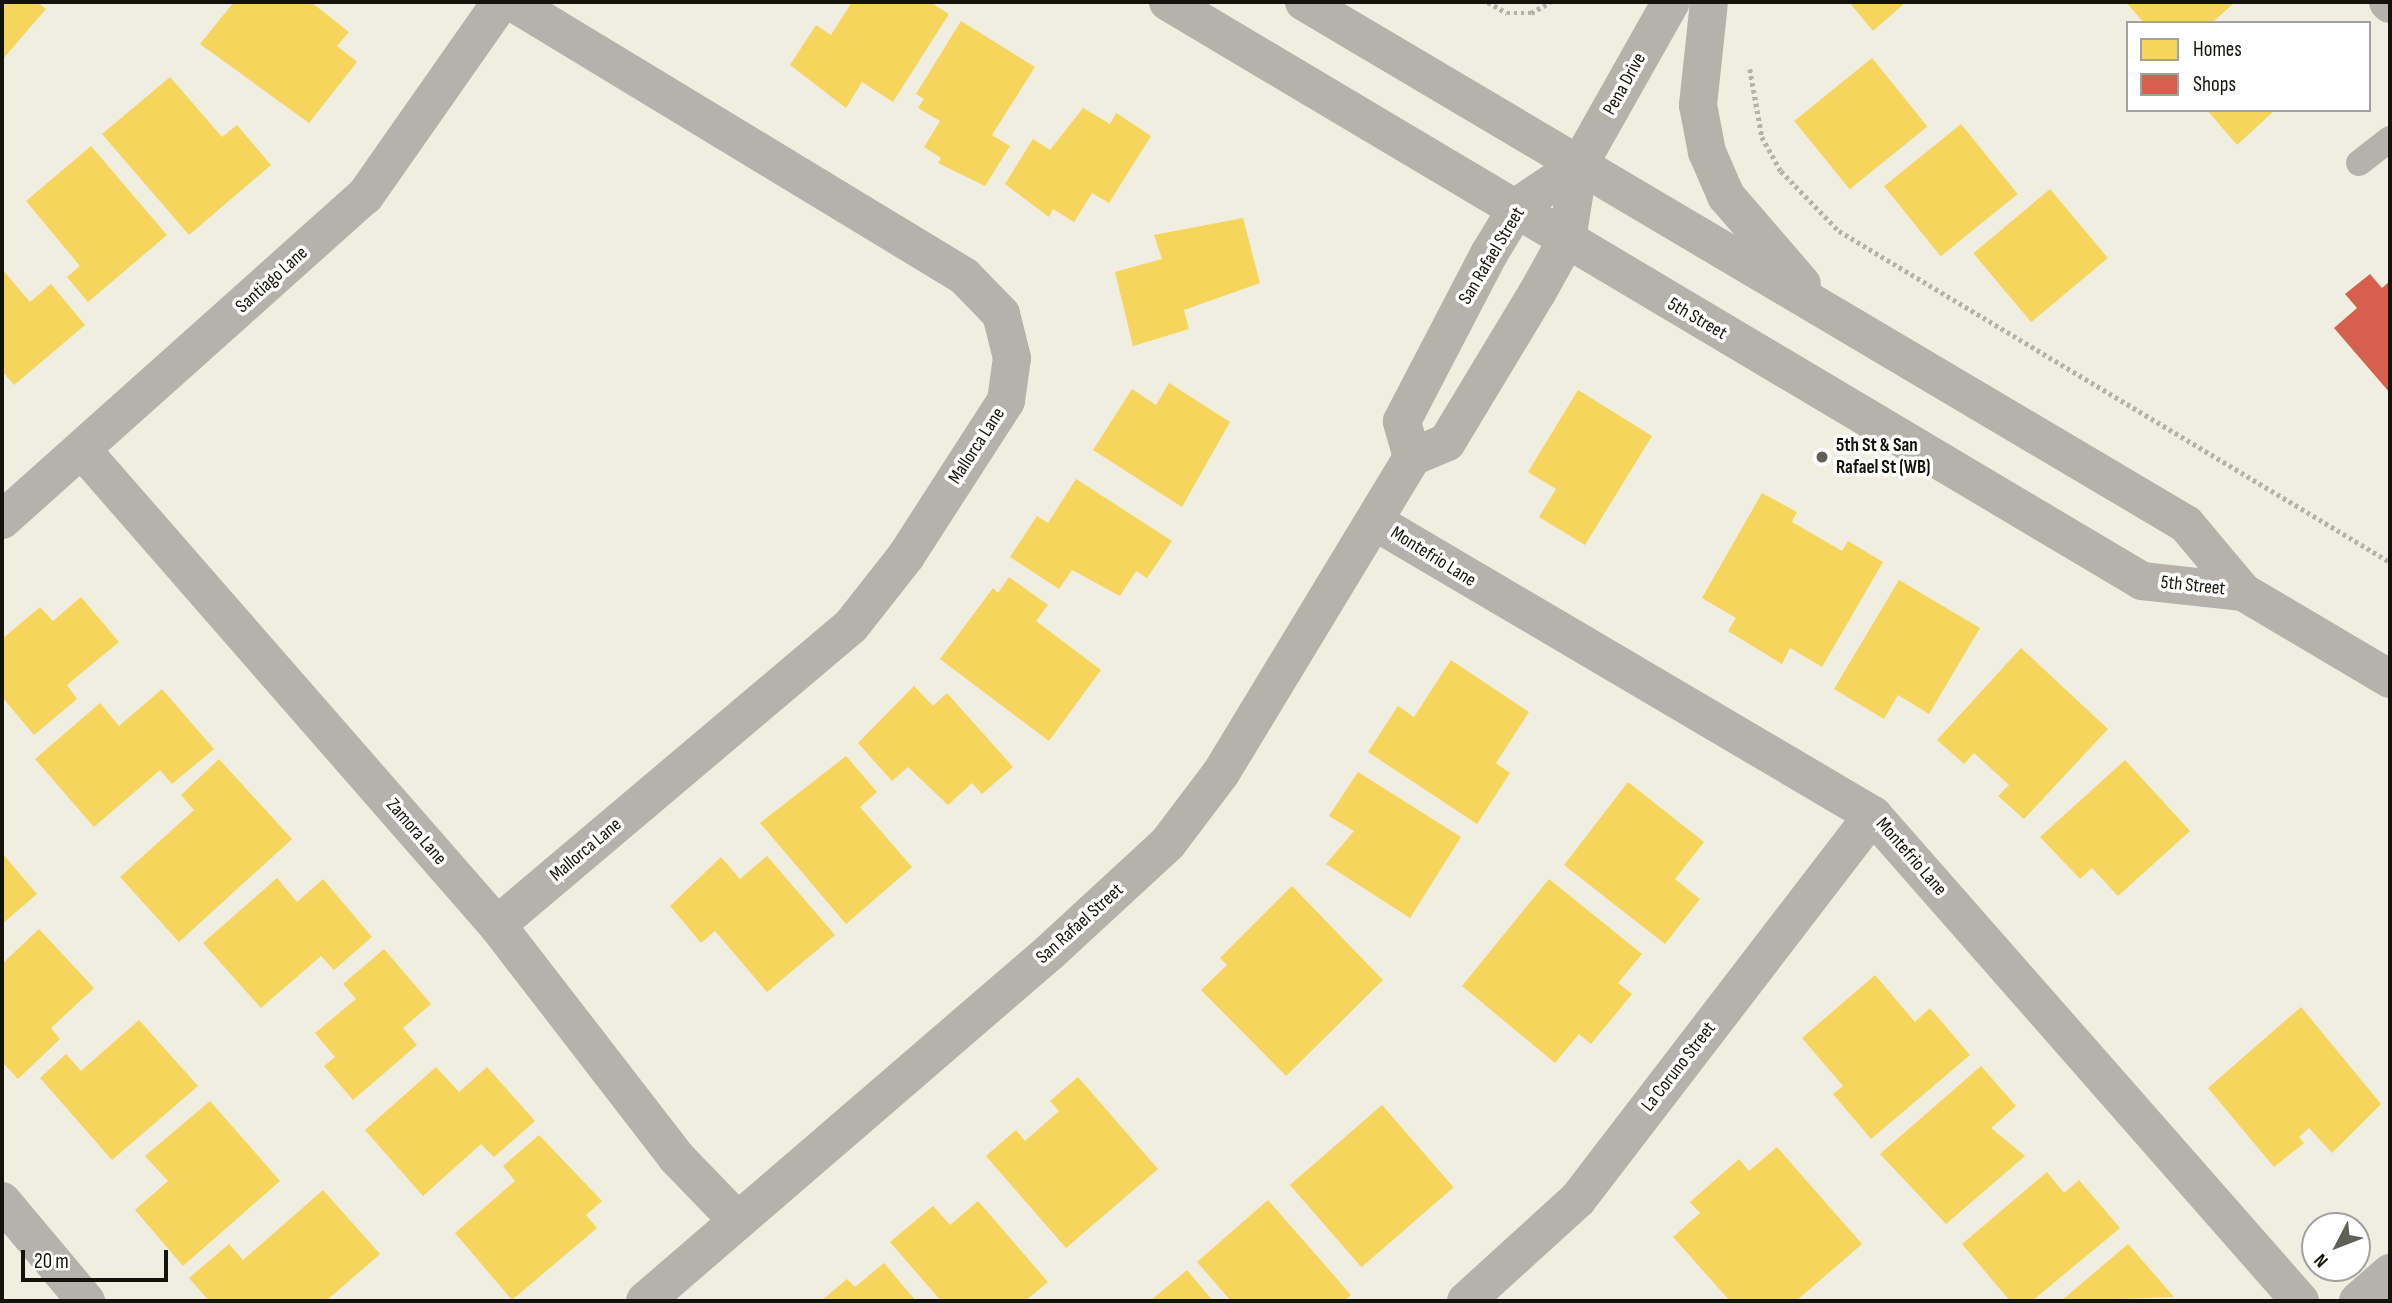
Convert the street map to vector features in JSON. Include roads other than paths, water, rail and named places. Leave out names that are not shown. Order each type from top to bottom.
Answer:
[{"type":"main road","name":"5th Street","points":[[1168,2],[1518,206],[1567,239],[2142,581],[2243,592]]},
{"type":"main road","name":"5th Street","points":[[1304,2],[2186,524],[2243,592],[2390,679]]},
{"type":"main road","name":"Pena Drive","points":[[1579,165],[1671,2]]},
{"type":"main road","points":[[1709,2],[1698,104],[1714,169],[1757,239],[1845,323]]},
{"type":"main road","name":"San Rafael Street","points":[[645,1301],[1168,842],[1220,773],[1377,523],[1412,457],[1402,421],[1518,206],[1579,165]]},
{"type":"main road","points":[[1412,457],[1447,442],[1567,239],[1579,165]]},
{"type":"street","name":"Santiago Lane","points":[[2,520],[83,451],[365,196],[502,2]]},
{"type":"street","name":"Mallorca Lane","points":[[498,925],[851,626],[906,556],[1006,401],[1012,358],[1001,314],[964,276],[512,2]]},
{"type":"street","name":"Zamora Lane","points":[[83,451],[498,925],[676,1157],[738,1221]]},
{"type":"street","name":"Montefrio Lane","points":[[1377,523],[1873,815],[2300,1301]]},
{"type":"street","name":"La Coruno Street","points":[[1466,1301],[1578,1199],[1873,815]]},
{"type":"street","points":[[2,1200],[86,1301]]},
{"type":"street","points":[[2358,1301],[2390,1273]]},
{"type":"lane","points":[[2359,163],[2390,139]]},
{"type":"place","name":"5th St & San Rafael St (WB)","points":[[1822,457]]}]
